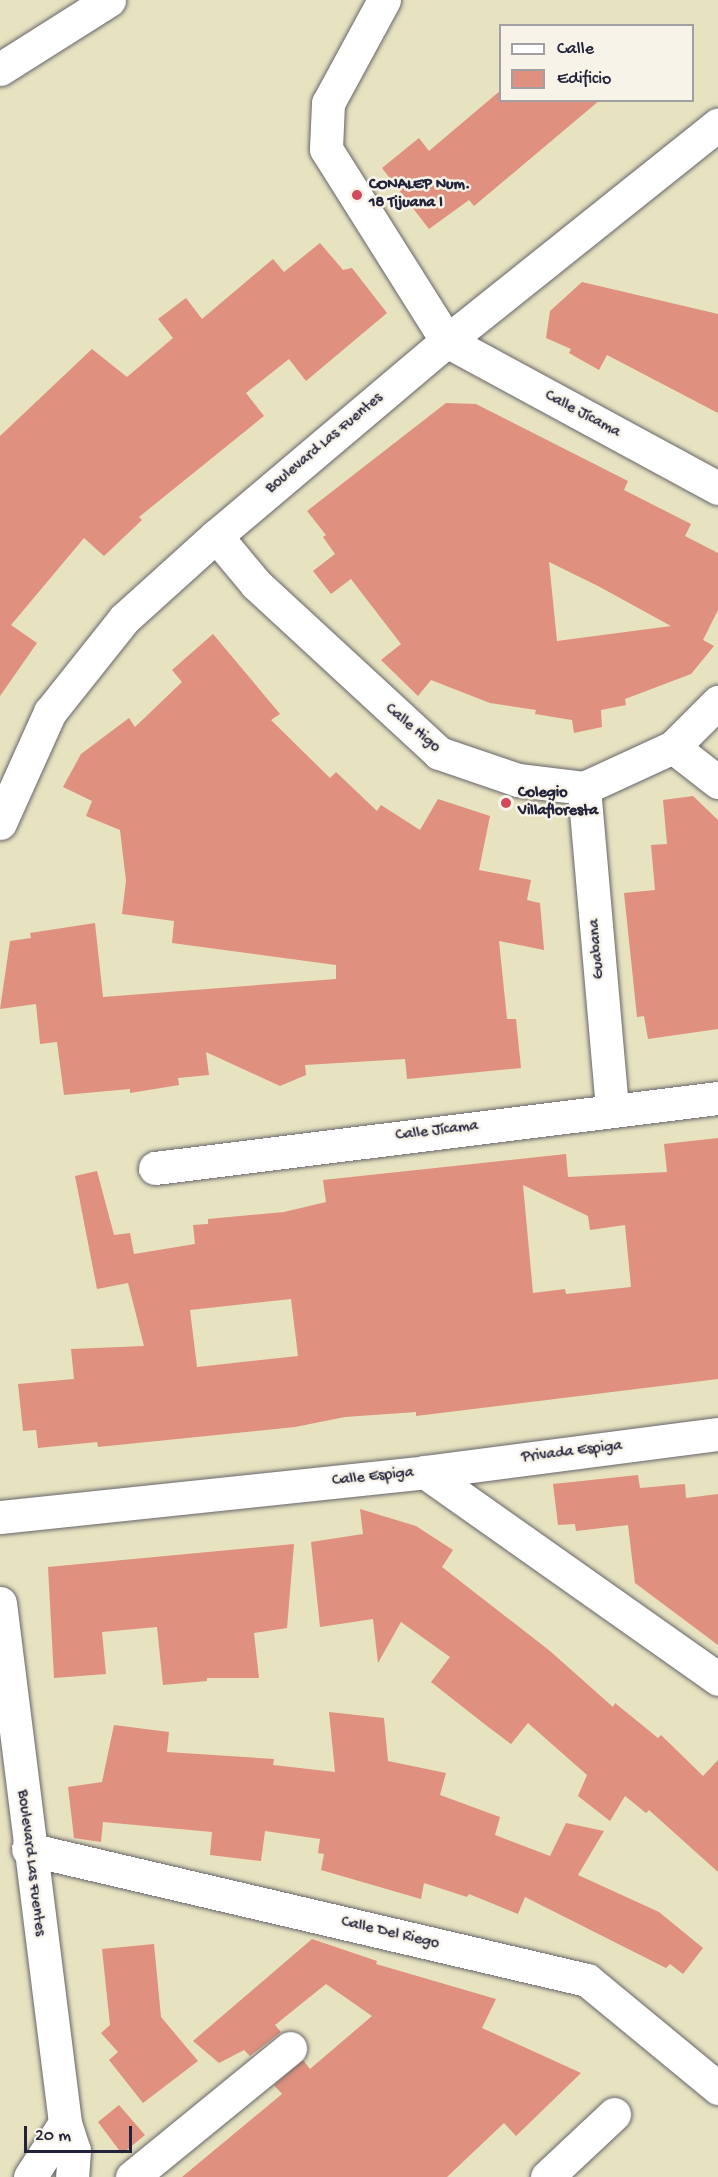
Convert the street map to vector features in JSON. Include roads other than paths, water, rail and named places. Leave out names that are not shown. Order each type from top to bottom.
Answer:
[{"type":"street","points":[[0,69],[109,0]]},
{"type":"street","points":[[384,0],[328,103],[326,149],[447,340]]},
{"type":"street","name":"Boulevard Las Fuentes","points":[[0,823],[50,712],[124,619],[216,536],[447,340],[718,125]]},
{"type":"street","name":"Calle Jícama","points":[[447,340],[718,488]]},
{"type":"street","name":"Calle Higo","points":[[216,536],[256,584],[439,753],[518,780],[584,788]]},
{"type":"street","points":[[584,788],[673,747],[718,702]]},
{"type":"street","points":[[673,747],[718,782]]},
{"type":"street","name":"Guabana","points":[[584,788],[612,1110]]},
{"type":"street","name":"Calle Jícama","points":[[155,1168],[718,1098]]},
{"type":"street","name":"Privada Espiga","points":[[425,1472],[718,1434]]},
{"type":"street","name":"Calle Espiga","points":[[0,1517],[425,1472],[718,1679]]},
{"type":"street","name":"Boulevard Las Fuentes","points":[[0,1603],[11,1804],[28,1849],[65,2123],[75,2150],[70,2177]]},
{"type":"street","name":"Calle Del Riego","points":[[28,1849],[587,1980],[718,2088]]},
{"type":"street","points":[[132,2177],[290,2048]]},
{"type":"street","points":[[547,2177],[614,2114]]},
{"type":"street","points":[[65,2123],[38,2165],[70,2177]]},
{"type":"place","name":"CONALEP Num. 18 Tijuana I","points":[[357,195]]},
{"type":"place","name":"Colegio Villafloresta","points":[[506,803]]}]
